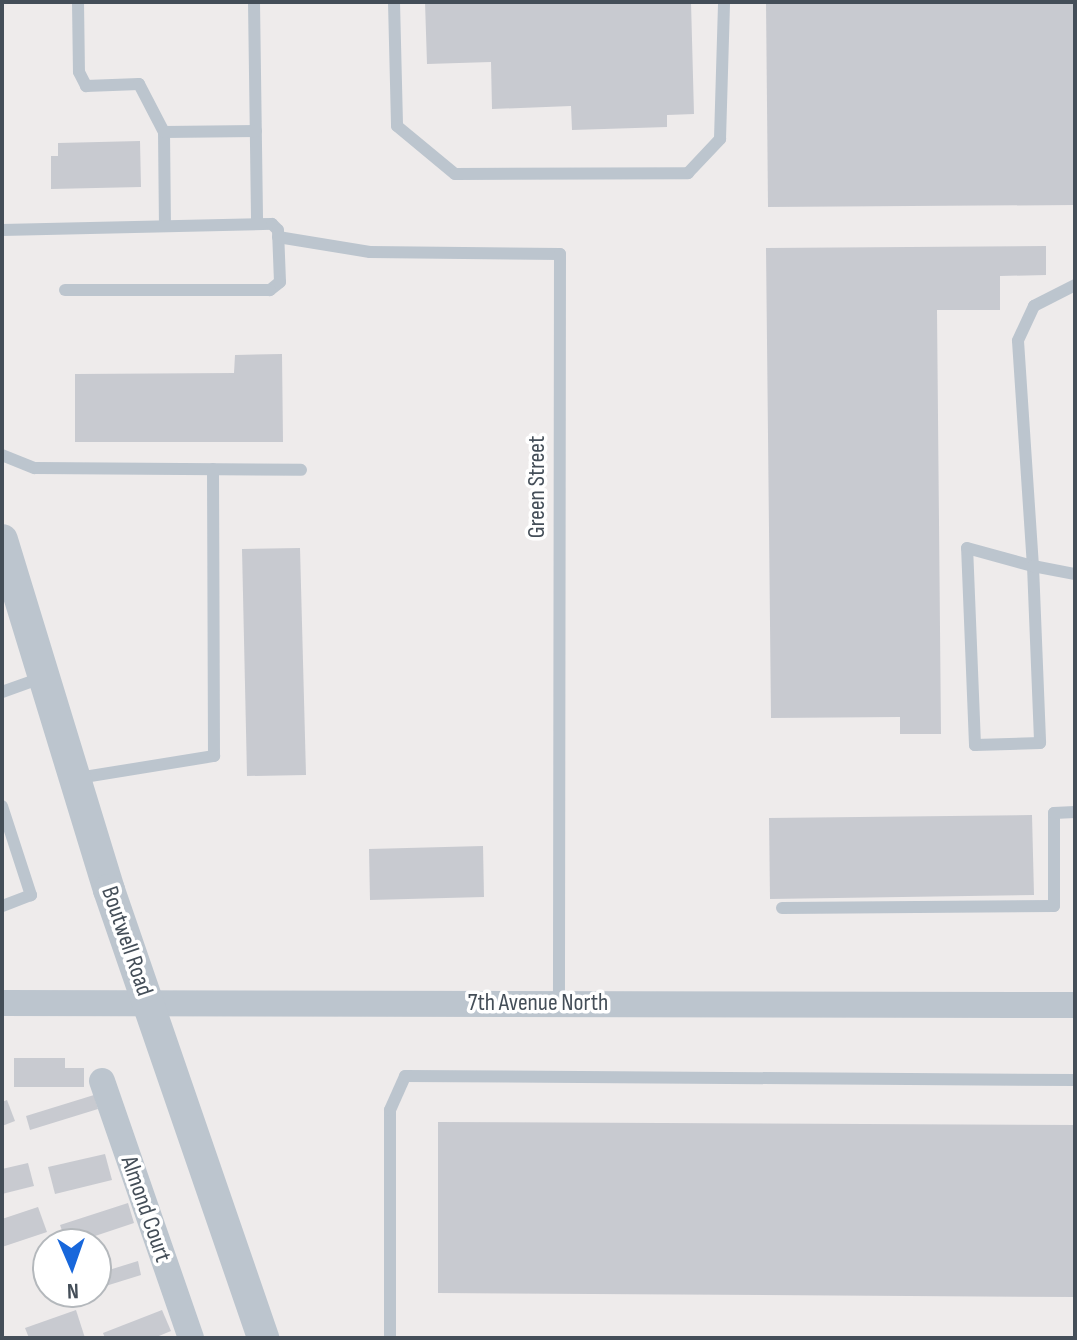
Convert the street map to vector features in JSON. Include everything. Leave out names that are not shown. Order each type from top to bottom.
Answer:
[{"type":"street","name":"Boutwell Road","points":[[2,540],[10,593],[44,677],[147,1002],[263,1338]]},
{"type":"street","name":"7th Avenue North","points":[[2,1003],[1075,1005]]},
{"type":"street","name":"Almond Court","points":[[102,1081],[191,1338]]},
{"type":"lane","points":[[78,2],[79,72],[86,86],[139,84],[164,132],[165,225]]},
{"type":"lane","points":[[254,2],[257,224]]},
{"type":"lane","points":[[394,2],[397,126],[455,174],[688,173],[720,139],[724,2]]},
{"type":"lane","points":[[164,132],[256,131]]},
{"type":"lane","points":[[2,230],[272,224],[278,237],[280,282],[270,290],[65,290]]},
{"type":"lane","name":"Green Street","points":[[278,237],[370,252],[560,254],[559,1003]]},
{"type":"lane","points":[[1075,285],[1034,306],[1018,341],[1033,566],[1040,743],[975,745],[967,548],[1033,566],[1075,574]]},
{"type":"lane","points":[[2,455],[35,468],[301,470]]},
{"type":"lane","points":[[75,779],[214,756],[213,469]]},
{"type":"lane","points":[[2,692],[44,677]]},
{"type":"lane","points":[[2,806],[31,895],[2,906]]},
{"type":"lane","points":[[782,908],[1054,906],[1054,813],[1075,812]]},
{"type":"lane","points":[[390,1338],[390,1110],[405,1076],[1075,1080]]},
{"type":"building","points":[[425,2],[691,2],[694,114],[667,115],[667,127],[572,130],[571,106],[492,109],[491,62],[427,64]]},
{"type":"building","points":[[766,2],[1075,2],[1075,205],[768,207]]},
{"type":"building","points":[[140,141],[141,187],[51,189],[51,156],[58,156],[58,143]]},
{"type":"building","points":[[1046,246],[1046,275],[1000,276],[1000,310],[937,310],[941,734],[900,734],[900,717],[771,718],[766,248]]},
{"type":"building","points":[[282,354],[283,442],[75,442],[75,374],[234,373],[235,355]]},
{"type":"building","points":[[300,548],[306,775],[247,776],[242,549]]},
{"type":"building","points":[[1032,815],[1034,895],[770,899],[769,818]]},
{"type":"building","points":[[483,846],[484,897],[370,900],[369,849]]},
{"type":"building","points":[[14,1058],[65,1058],[65,1068],[84,1068],[84,1087],[14,1087]]},
{"type":"building","points":[[94,1095],[98,1109],[30,1130],[26,1116]]},
{"type":"building","points":[[7,1100],[15,1121],[2,1126],[2,1102]]},
{"type":"building","points":[[438,1122],[1075,1125],[1075,1297],[438,1293]]},
{"type":"building","points":[[105,1154],[112,1180],[55,1194],[48,1167]]},
{"type":"building","points":[[28,1163],[34,1186],[2,1194],[2,1169]]},
{"type":"building","points":[[128,1203],[134,1223],[112,1230],[61,1228],[60,1225]]},
{"type":"building","points":[[38,1207],[46,1228],[32,1228],[32,1237],[2,1247],[2,1219]]},
{"type":"building","points":[[138,1261],[141,1275],[112,1284],[112,1269]]},
{"type":"building","points":[[76,1310],[85,1338],[29,1338],[25,1328]]},
{"type":"building","points":[[162,1310],[171,1331],[154,1338],[105,1338],[103,1333]]}]
